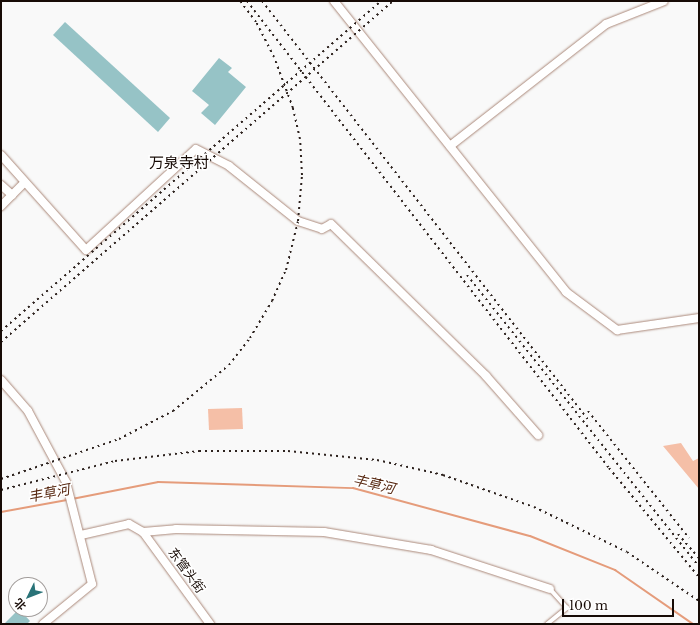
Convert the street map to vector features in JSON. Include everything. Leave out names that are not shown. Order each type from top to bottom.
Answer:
[{"type":"street","points":[[334,1],[566,292],[618,330],[699,318]]},
{"type":"street","points":[[450,146],[606,24],[664,1]]},
{"type":"street","points":[[1,155],[86,250],[196,149],[229,166],[298,221],[322,229],[331,224],[486,376],[538,435]]},
{"type":"street","points":[[1,206],[25,182]]},
{"type":"street","points":[[1,185],[12,195]]},
{"type":"street","points":[[1,380],[28,411],[66,482],[77,518],[92,584],[46,623]]},
{"type":"street","points":[[81,535],[128,524],[143,532],[176,529],[324,532],[431,550],[550,589]]},
{"type":"street","name":"东管头街","points":[[143,532],[210,624]]},
{"type":"lane","points":[[547,624],[567,608],[550,589]]},
{"type":"shaded area","points":[[242,408],[243,429],[209,430],[208,409]]},
{"type":"shaded area","points":[[681,443],[693,461],[699,458],[699,489],[663,446]]},
{"type":"building","points":[[65,22],[170,118],[158,132],[53,35]]},
{"type":"building","points":[[219,58],[232,68],[228,72],[246,87],[215,125],[201,113],[209,105],[192,91]]},
{"type":"building","points":[[11,617],[26,617],[30,621],[27,624],[4,624]]},
{"type":"waterway","name":"丰草河","points":[[72,499],[158,482],[353,488],[530,536],[615,570],[693,624]]},
{"type":"waterway","name":"丰草河","points":[[1,512],[67,500]]},
{"type":"railway","points":[[1,479],[119,439],[173,411],[229,365],[250,338],[272,301],[286,270],[298,221],[302,175],[300,139],[293,108],[274,57],[256,22],[240,1]]},
{"type":"railway","points":[[247,1],[609,468],[699,577]]},
{"type":"railway","points":[[262,1],[590,422]]},
{"type":"railway","points":[[1,331],[381,1]]},
{"type":"railway","points":[[1,342],[393,1]]},
{"type":"railway","points":[[467,275],[699,567]]},
{"type":"railway","points":[[588,411],[689,538]]},
{"type":"railway","points":[[1,490],[115,461],[199,451],[288,451],[377,460],[443,475],[534,507],[627,552],[699,601]]},
{"type":"railway","points":[[678,534],[699,558]]},
{"type":"district","name":"万泉寺村","points":[[179,163]]}]
